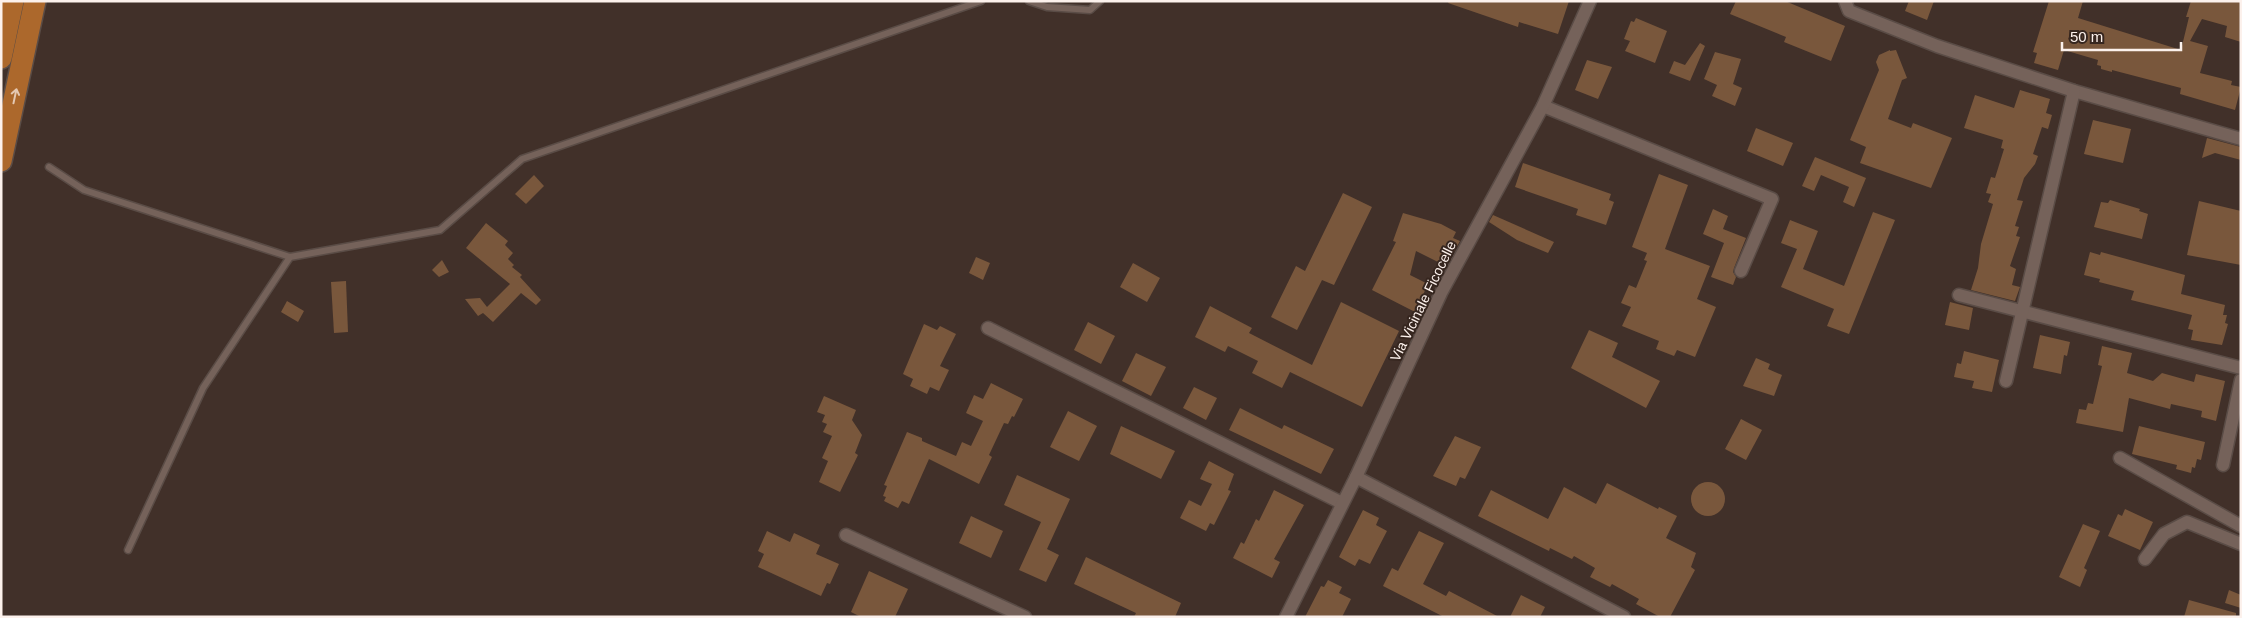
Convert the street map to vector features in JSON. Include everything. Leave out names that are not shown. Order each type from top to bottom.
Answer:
[{"type":"highway","points":[[1,161],[34,1]]},
{"type":"highway","points":[[1,58],[9,5]]},
{"type":"street","name":"Via Vicinale Ficocelle","points":[[1286,617],[1356,477],[1441,293],[1543,106],[1590,1]]},
{"type":"street","points":[[1845,1],[1849,11],[1936,46],[2074,91],[2241,139]]},
{"type":"street","points":[[2006,381],[2074,91]]},
{"type":"street","points":[[1543,106],[1772,199],[1741,271]]},
{"type":"street","points":[[1960,295],[2241,368]]},
{"type":"street","points":[[988,328],[1342,503]]},
{"type":"street","points":[[2222,465],[2241,380]]},
{"type":"street","points":[[2120,458],[2241,526]]},
{"type":"street","points":[[1356,477],[1624,617]]},
{"type":"street","points":[[2145,560],[2164,534],[2187,522],[2241,544]]},
{"type":"street","points":[[846,534],[1025,617]]},
{"type":"lane","points":[[49,167],[84,190],[290,257],[440,230],[522,158],[981,1]]},
{"type":"lane","points":[[1029,1],[1047,8],[1090,10],[1100,1]]},
{"type":"lane","points":[[128,550],[204,388],[290,257]]},
{"type":"building","points":[[1449,1],[1569,1],[1558,34],[1519,22],[1518,27],[1448,3]]},
{"type":"building","points":[[1736,1],[1785,1],[1845,26],[1831,61],[1784,42],[1786,37],[1730,14]]},
{"type":"building","points":[[1909,1],[1934,1],[1927,20],[1905,11]]},
{"type":"building","points":[[2049,1],[2083,1],[2078,18],[2181,50],[2189,17],[2186,17],[2191,1],[2241,1],[2241,42],[2225,37],[2227,26],[2202,19],[2190,41],[2208,46],[2200,73],[2232,81],[2231,85],[2241,87],[2235,110],[2180,94],[2181,88],[2112,70],[2112,72],[2101,69],[2101,66],[2097,65],[2098,60],[2064,50],[2058,70],[2034,63],[2037,53],[2033,52]]},
{"type":"building","points":[[1636,18],[1667,31],[1655,63],[1625,51],[1630,41],[1624,39],[1631,21],[1634,22]]},
{"type":"building","points":[[1700,43],[1705,46],[1690,81],[1669,73],[1674,61],[1685,65]]},
{"type":"building","points":[[1890,50],[1896,50],[1907,78],[1902,80],[1888,119],[1911,128],[1913,123],[1952,138],[1931,188],[1860,163],[1866,147],[1850,140],[1879,70],[1876,62],[1879,55]]},
{"type":"building","points":[[1715,52],[1741,59],[1733,84],[1742,88],[1735,106],[1712,96],[1717,85],[1704,79]]},
{"type":"building","points":[[1587,60],[1612,67],[1598,99],[1575,90]]},
{"type":"building","points":[[2020,90],[2050,99],[2046,113],[2052,115],[2048,129],[2042,127],[2033,154],[2038,156],[2035,164],[2024,178],[2017,200],[2023,201],[2015,226],[2019,227],[2016,236],[2020,237],[2010,266],[2016,269],[2012,285],[2020,287],[2015,301],[1971,290],[1978,268],[1981,244],[1993,204],[1988,202],[1991,194],[1986,193],[1991,177],[1995,178],[2004,149],[2001,148],[2003,140],[1964,128],[1975,95],[2014,108]]},
{"type":"building","points":[[2093,120],[2131,129],[2123,163],[2084,154]]},
{"type":"building","points":[[1756,128],[1793,143],[1783,166],[1747,151]]},
{"type":"building","points":[[2207,138],[2241,147],[2241,160],[2215,153],[2202,158]]},
{"type":"building","points":[[1815,157],[1866,178],[1854,207],[1843,202],[1849,187],[1821,175],[1814,191],[1802,186]]},
{"type":"building","points":[[1523,163],[1611,194],[1609,200],[1614,202],[1606,225],[1576,215],[1578,209],[1515,187]]},
{"type":"building","points":[[1659,174],[1688,185],[1665,249],[1710,266],[1697,299],[1716,307],[1695,357],[1677,350],[1674,356],[1656,349],[1659,341],[1622,326],[1631,307],[1621,303],[1629,285],[1636,288],[1647,261],[1644,260],[1647,253],[1632,247]]},
{"type":"building","points":[[534,175],[544,186],[526,204],[515,194]]},
{"type":"building","points":[[1343,193],[1372,207],[1334,285],[1322,280],[1297,330],[1271,317],[1296,266],[1305,271]]},
{"type":"building","points":[[2110,200],[2140,209],[2139,211],[2148,214],[2142,239],[2094,227],[2101,202],[2108,203]]},
{"type":"building","points":[[2199,201],[2241,211],[2241,265],[2187,255]]},
{"type":"building","points":[[1713,209],[1728,216],[1723,229],[1746,238],[1734,268],[1733,272],[1736,277],[1733,285],[1711,277],[1724,243],[1703,234]]},
{"type":"building","points":[[1873,212],[1895,220],[1849,334],[1827,326],[1834,309],[1781,287],[1797,249],[1781,243],[1790,220],[1818,231],[1803,269],[1844,286]]},
{"type":"building","points":[[1403,213],[1441,224],[1456,232],[1453,238],[1460,241],[1446,266],[1416,251],[1410,275],[1428,284],[1415,312],[1372,290],[1396,242],[1393,241]]},
{"type":"building","points":[[1493,215],[1554,242],[1548,253],[1517,240],[1489,222]]},
{"type":"building","points":[[486,223],[508,241],[505,245],[513,253],[508,259],[514,265],[512,267],[522,275],[520,277],[541,300],[536,305],[521,293],[493,322],[483,313],[478,316],[465,299],[480,298],[487,307],[510,284],[466,248]]},
{"type":"building","points":[[2090,252],[2100,255],[2101,252],[2185,275],[2181,294],[2225,305],[2223,315],[2227,315],[2225,323],[2228,324],[2222,345],[2191,340],[2193,330],[2188,329],[2192,315],[2131,300],[2134,291],[2099,282],[2100,279],[2084,275]]},
{"type":"building","points":[[976,257],[990,263],[983,280],[969,273]]},
{"type":"building","points":[[442,260],[449,272],[439,277],[432,270]]},
{"type":"building","points":[[1133,263],[1160,278],[1147,302],[1120,287]]},
{"type":"building","points":[[346,281],[348,332],[334,333],[331,282]]},
{"type":"building","points":[[287,301],[304,311],[298,322],[281,312]]},
{"type":"building","points":[[1341,302],[1399,331],[1362,407],[1290,372],[1282,388],[1252,373],[1258,361],[1228,346],[1225,352],[1195,337],[1210,306],[1252,328],[1249,333],[1312,365]]},
{"type":"building","points":[[1950,302],[1973,308],[1969,330],[1945,325]]},
{"type":"building","points":[[1088,322],[1115,336],[1101,364],[1074,350]]},
{"type":"building","points":[[924,324],[937,330],[940,326],[956,334],[940,366],[949,370],[939,391],[930,387],[927,394],[910,386],[913,379],[903,374]]},
{"type":"building","points":[[1589,330],[1618,343],[1612,357],[1660,381],[1646,408],[1571,368]]},
{"type":"building","points":[[2040,335],[2070,342],[2067,356],[2064,355],[2061,374],[2033,368]]},
{"type":"building","points":[[2102,346],[2132,353],[2127,373],[2153,381],[2162,373],[2194,382],[2196,374],[2225,381],[2216,421],[2201,417],[2202,411],[2171,404],[2170,409],[2129,398],[2123,432],[2076,423],[2079,409],[2086,410],[2088,403],[2093,404],[2102,366],[2098,365]]},
{"type":"building","points":[[1964,351],[1999,360],[1992,392],[1972,388],[1974,381],[1954,377],[1957,363],[1961,364]]},
{"type":"building","points":[[1136,353],[1166,367],[1151,396],[1122,381]]},
{"type":"building","points":[[1756,358],[1770,364],[1768,369],[1782,375],[1774,396],[1743,386]]},
{"type":"building","points":[[991,383],[1023,399],[1014,417],[1012,416],[1008,424],[1004,423],[989,455],[992,457],[979,484],[929,459],[909,504],[902,501],[898,508],[884,501],[886,497],[883,496],[887,486],[884,485],[907,432],[956,456],[962,442],[971,446],[983,421],[966,413],[974,395],[983,399]]},
{"type":"building","points":[[1194,387],[1217,398],[1206,420],[1183,408]]},
{"type":"building","points":[[824,396],[856,410],[852,420],[862,435],[855,453],[858,455],[840,492],[819,482],[828,461],[822,458],[832,436],[823,432],[827,424],[822,422],[825,415],[817,412]]},
{"type":"building","points":[[1240,408],[1282,429],[1284,425],[1334,449],[1321,474],[1229,430]]},
{"type":"building","points":[[1068,411],[1097,426],[1079,461],[1050,447]]},
{"type":"building","points":[[1741,419],[1762,430],[1746,460],[1725,449]]},
{"type":"building","points":[[1121,426],[1175,451],[1161,479],[1110,454]]},
{"type":"building","points":[[2139,426],[2205,442],[2201,460],[2197,459],[2195,468],[2192,467],[2191,473],[2176,469],[2177,465],[2132,454]]},
{"type":"building","points":[[1455,436],[1481,447],[1465,479],[1460,477],[1456,486],[1433,476]]},
{"type":"building","points":[[1209,461],[1234,474],[1228,490],[1231,491],[1214,525],[1210,523],[1206,531],[1180,518],[1189,500],[1201,506],[1212,484],[1200,479]]},
{"type":"building","points":[[1017,475],[1070,499],[1047,549],[1059,555],[1046,582],[1019,570],[1041,522],[1004,505]]},
{"type":"building","points":[[1708,482],[1715,483],[1720,487],[1724,492],[1724,506],[1720,511],[1715,515],[1708,516],[1701,515],[1696,511],[1692,506],[1691,499],[1692,492],[1696,487],[1701,483]]},
{"type":"building","points":[[1607,483],[1658,509],[1659,507],[1677,516],[1666,538],[1696,553],[1691,567],[1695,570],[1670,617],[1660,617],[1636,604],[1639,599],[1612,584],[1610,587],[1590,577],[1595,568],[1574,556],[1572,559],[1550,548],[1549,551],[1478,516],[1491,490],[1548,519],[1564,487],[1596,504]]},
{"type":"building","points":[[1274,490],[1304,505],[1274,559],[1280,562],[1272,578],[1233,558],[1241,542],[1244,544],[1256,519],[1259,521]]},
{"type":"building","points":[[2125,509],[2153,522],[2140,550],[2108,536],[2118,514],[2122,516]]},
{"type":"building","points":[[1363,510],[1379,518],[1376,525],[1387,531],[1370,564],[1359,559],[1355,566],[1339,557]]},
{"type":"building","points":[[971,516],[1003,531],[991,558],[959,543]]},
{"type":"building","points":[[2083,524],[2100,531],[2084,568],[2087,570],[2080,587],[2059,577]]},
{"type":"building","points":[[767,531],[790,542],[794,533],[820,545],[816,554],[839,564],[830,584],[827,583],[821,596],[758,567],[764,554],[758,551]]},
{"type":"building","points":[[1419,531],[1444,543],[1423,584],[1446,596],[1449,591],[1499,617],[1444,617],[1383,586],[1392,568],[1398,571]]},
{"type":"building","points":[[1086,557],[1181,603],[1175,617],[1134,617],[1136,613],[1074,584]]},
{"type":"building","points":[[869,571],[908,589],[895,617],[861,617],[851,612]]},
{"type":"building","points":[[1328,580],[1342,587],[1339,593],[1351,599],[1342,617],[1305,617],[1321,586],[1324,587]]},
{"type":"building","points":[[2229,590],[2241,595],[2241,608],[2225,603]]},
{"type":"building","points":[[1521,595],[1545,607],[1540,617],[1510,617]]},
{"type":"building","points":[[2189,600],[2236,613],[2236,617],[2184,617]]}]
